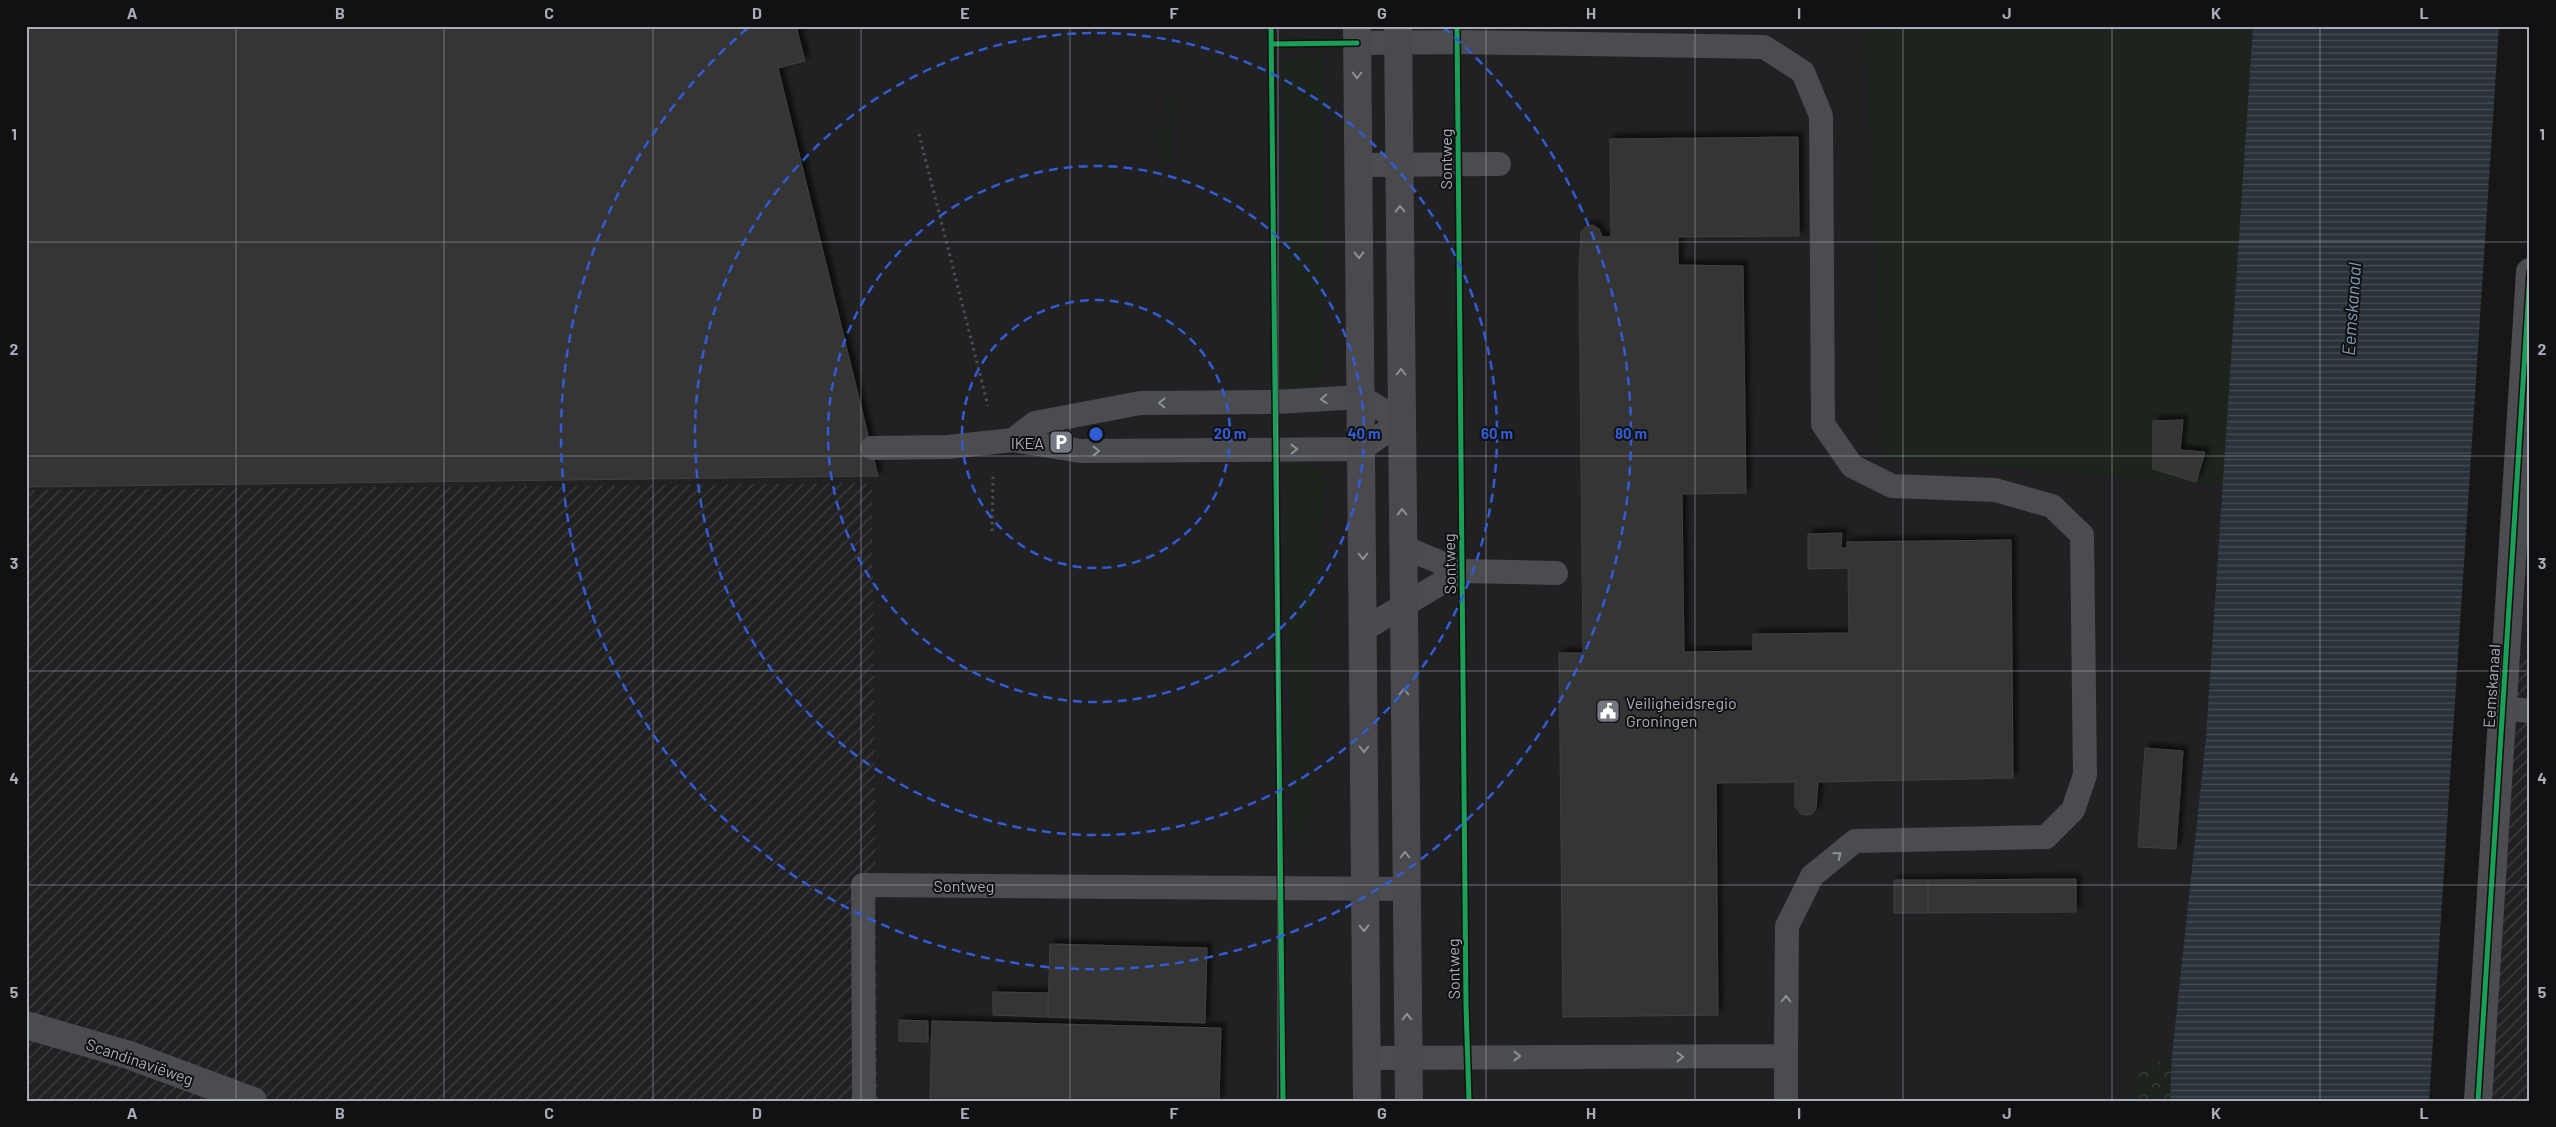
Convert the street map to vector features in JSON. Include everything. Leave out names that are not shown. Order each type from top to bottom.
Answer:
[{"type":"street","points":[[1398,34],[1409,1101]]},
{"type":"street","points":[[1357,35],[1367,1101]]},
{"type":"street","name":"Eemskanaal","points":[[2478,1101],[2530,272]]},
{"type":"street","name":"Scandinaviëweg","points":[[26,1025],[129,1055],[253,1101]]},
{"type":"lane","points":[[1357,35],[1398,34],[1458,42],[1764,48],[1803,72],[1821,116],[1823,424],[1852,466],[1892,486],[1994,490],[2052,506],[2082,535],[2085,775],[2073,810],[2046,836],[1856,841],[1812,876],[1787,926],[1786,1101]]},
{"type":"lane","points":[[1358,165],[1499,164]]},
{"type":"lane","points":[[872,448],[948,447],[1003,441],[1081,451],[1362,449],[1401,421],[1361,397],[1276,402],[1140,403],[1035,423],[1003,441]]},
{"type":"lane","points":[[1403,548],[1461,571],[1556,573]]},
{"type":"lane","points":[[1363,630],[1461,571]]},
{"type":"lane","points":[[2502,708],[2530,712]]},
{"type":"lane","name":"Sontweg","points":[[864,1101],[864,885],[1406,889]]},
{"type":"lane","points":[[1367,1058],[1468,1056],[1786,1056]]},
{"type":"path","points":[[918,134],[942,233],[971,334],[991,422],[1003,441],[992,531]]},
{"type":"shaded area","points":[[26,26],[2252,26],[2187,1101],[878,1101],[872,483],[26,490]]},
{"type":"shaded area","points":[[2530,365],[2530,655],[2509,652]]},
{"type":"shaded area","points":[[872,483],[878,1101],[26,1101],[26,490]]},
{"type":"shaded area","points":[[2509,652],[2530,655],[2530,1101],[2480,1101]]},
{"type":"green space","points":[[1865,26],[2253,26],[2225,486],[1883,458]]},
{"type":"green space","points":[[1324,56],[1325,373],[1320,383],[1287,392],[1283,68],[1290,59]]},
{"type":"green space","points":[[1162,96],[1170,97],[1174,101],[1172,153],[1170,159],[1163,162],[1155,131],[1170,127]]},
{"type":"green space","points":[[1287,461],[1321,468],[1326,482],[1312,658],[1311,817],[1298,842],[1293,841]]},
{"type":"green space","points":[[2172,1055],[2170,1101],[2132,1101],[2139,1072]]},
{"type":"water","points":[[2253,26],[2499,26],[2429,1101],[2170,1101],[2172,1055],[2206,738]]},
{"type":"building","points":[[26,26],[796,26],[805,61],[778,68],[878,476],[26,487]]},
{"type":"building","points":[[1798,137],[1799,236],[1678,237],[1678,265],[1743,266],[1746,493],[1682,494],[1684,652],[1753,651],[1753,634],[1849,633],[1848,568],[1808,569],[1808,534],[1842,533],[1841,548],[1847,548],[1847,542],[2011,540],[2013,778],[1818,782],[1816,809],[1812,814],[1806,815],[1801,814],[1795,806],[1795,782],[1716,783],[1718,1015],[1563,1017],[1559,653],[1583,653],[1579,269],[1581,232],[1586,226],[1593,225],[1599,229],[1602,237],[1611,237],[1610,139]]},
{"type":"building","points":[[2183,420],[2180,450],[2205,452],[2196,482],[2153,469],[2153,421]]},
{"type":"building","points":[[2145,748],[2183,751],[2176,849],[2138,847]]},
{"type":"building","points":[[2076,879],[2076,912],[1928,913],[1928,880]]},
{"type":"building","points":[[1894,880],[1928,880],[1928,913],[1894,913]]},
{"type":"building","points":[[1050,944],[1207,948],[1205,1023],[1048,1017]]},
{"type":"building","points":[[993,992],[1048,993],[1048,1017],[993,1015]]},
{"type":"building","points":[[899,1020],[928,1021],[928,1042],[899,1041]]},
{"type":"building","points":[[932,1021],[1221,1028],[1219,1101],[930,1101]]},
{"type":"cycle path","points":[[1271,26],[1283,1101]]},
{"type":"cycle path","points":[[1457,26],[1466,1004],[1469,1101]]},
{"type":"cycle path","points":[[1271,44],[1357,43]]},
{"type":"cycle path","points":[[2478,1101],[2530,272]]},
{"type":"place","name":"IKEA","points":[[1061,442]]},
{"type":"place","name":"Veiligheidsregio Groningen","points":[[1608,711]]}]
